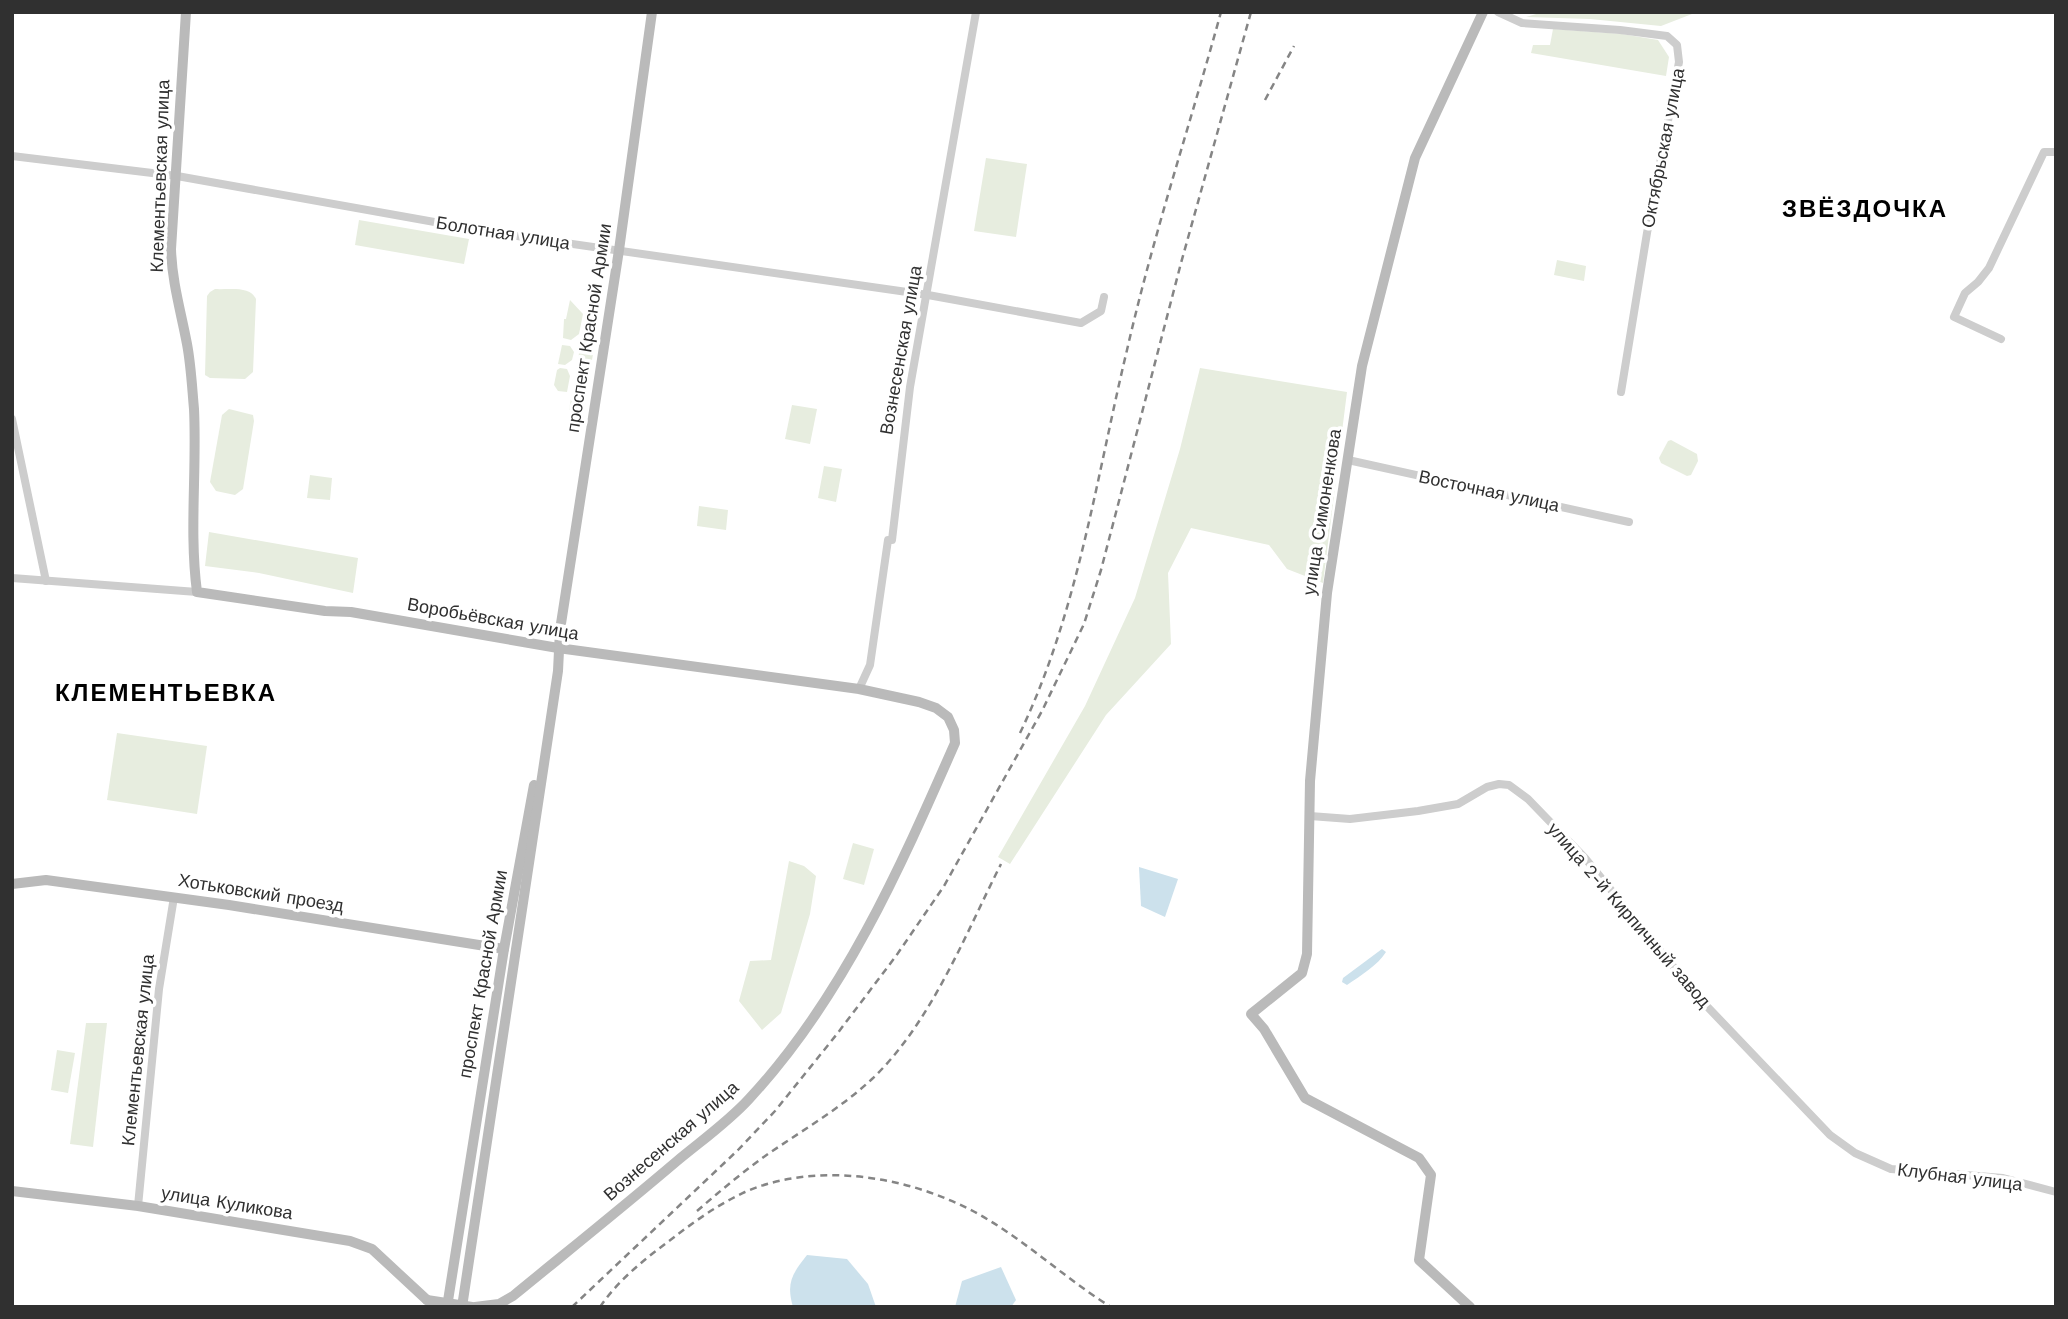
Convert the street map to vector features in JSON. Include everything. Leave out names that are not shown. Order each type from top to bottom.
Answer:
[{"type":"main road","name":"Клементьевская улица","points":[[186,12],[172,225],[172,275],[187,344],[192,391],[193,564],[197,592]]},
{"type":"main road","name":"проспект Красной Армии","points":[[447,1307],[504,949],[558,648],[619,250],[652,12]]},
{"type":"main road","name":"улица Симоненкова","points":[[1470,1307],[1419,1261],[1431,1175],[1419,1158],[1305,1098],[1264,1029],[1251,1014],[1302,973],[1307,954],[1310,781],[1326,593],[1362,366],[1415,158],[1483,12]]},
{"type":"main road","name":"Воробьёвская улица","points":[[197,592],[325,611],[351,612],[558,648],[859,690],[936,708],[948,717],[954,730]]},
{"type":"main road","name":"проспект Красной Армии","points":[[462,1307],[558,671],[558,648]]},
{"type":"main road","name":"Вознесенская улица","points":[[423,1296],[474,1307],[499,1304],[513,1296],[747,1102],[781,1062],[847,965],[916,831],[955,743],[954,730]]},
{"type":"main road","name":"Хотьковский проезд","points":[[12,884],[46,880],[174,897],[504,949]]},
{"type":"main road","name":"улица Куликова","points":[[12,1191],[138,1206],[350,1241],[372,1249],[423,1296]]},
{"type":"street","name":"Вознесенская улица","points":[[859,690],[870,665],[888,540],[892,540],[910,387],[976,12]]},
{"type":"street","name":"Октябрьская улица","points":[[1498,12],[1522,23],[1659,34],[1667,36],[1676,46],[1679,62],[1621,393]]},
{"type":"street","points":[[2001,340],[1954,317],[1965,293],[1989,268],[2044,152],[2056,152]]},
{"type":"street","name":"Болотная улица","points":[[12,156],[177,176],[496,233],[928,295],[1081,323],[1101,311],[1104,297]]},
{"type":"street","points":[[12,419],[46,581]]},
{"type":"street","name":"Восточная улица","points":[[1348,460],[1629,522]]},
{"type":"street","name":"Воробьёвская улица","points":[[12,578],[197,592]]},
{"type":"street","name":"улица 2-й Кирпичный завод","points":[[1310,816],[1350,819],[1418,811],[1458,804],[1487,787],[1508,785],[1528,799],[1585,858],[1699,998],[1830,1135]]},
{"type":"street","name":"Клементьевская улица","points":[[138,1206],[159,989],[174,897]]},
{"type":"street","name":"Клубная улица","points":[[1830,1135],[1856,1153],[1891,1169],[2003,1178],[2056,1192]]},
{"type":"shaded area","points":[[1543,12],[1692,14],[1661,26],[1590,19],[1526,17]]},
{"type":"shaded area","points":[[1553,29],[1622,34],[1658,40],[1669,57],[1666,76],[1531,53],[1533,45],[1550,45]]},
{"type":"shaded area","points":[[986,158],[1027,164],[1016,237],[974,231]]},
{"type":"shaded area","points":[[359,220],[469,239],[464,264],[355,245]]},
{"type":"shaded area","points":[[1557,260],[1586,266],[1584,281],[1554,275]]},
{"type":"shaded area","points":[[215,289],[244,290],[256,299],[253,372],[245,379],[210,378],[205,375],[207,296]]},
{"type":"shaded area","points":[[570,300],[583,314],[579,334],[571,340],[563,338],[564,319]]},
{"type":"shaded area","points":[[601,303],[584,411],[569,410],[575,378],[581,374],[582,367],[578,361],[579,353],[585,349],[586,342],[582,335],[587,311],[592,310]]},
{"type":"shaded area","points":[[562,345],[570,346],[574,352],[572,360],[565,365],[558,364]]},
{"type":"shaded area","points":[[1200,368],[1347,392],[1323,583],[1287,569],[1269,545],[1191,528],[1168,573],[1171,644],[1106,715],[1010,864],[998,857],[1085,706],[1135,598],[1180,449]]},
{"type":"shaded area","points":[[567,369],[570,376],[567,392],[558,391],[554,385],[557,370]]},
{"type":"shaded area","points":[[792,405],[817,409],[810,444],[785,439]]},
{"type":"shaded area","points":[[229,409],[253,415],[254,421],[243,489],[235,495],[216,491],[210,482],[222,415]]},
{"type":"shaded area","points":[[1671,440],[1697,454],[1698,461],[1691,475],[1687,476],[1661,463],[1659,458]]},
{"type":"shaded area","points":[[824,466],[842,469],[836,502],[818,498]]},
{"type":"shaded area","points":[[310,475],[332,478],[330,500],[307,498]]},
{"type":"shaded area","points":[[699,506],[728,510],[726,530],[697,526]]},
{"type":"shaded area","points":[[209,532],[358,558],[353,593],[259,573],[205,566]]},
{"type":"shaded area","points":[[117,733],[207,746],[197,814],[107,800]]},
{"type":"shaded area","points":[[853,843],[874,849],[864,885],[843,879]]},
{"type":"shaded area","points":[[789,861],[804,866],[816,876],[810,914],[781,1013],[762,1030],[739,1001],[750,961],[771,960]]},
{"type":"shaded area","points":[[86,1023],[107,1023],[93,1147],[70,1144]]},
{"type":"shaded area","points":[[57,1050],[75,1053],[68,1093],[51,1090]]},
{"type":"water","points":[[1139,867],[1178,879],[1165,917],[1141,906]]},
{"type":"water","points":[[1382,949],[1386,952],[1374,966],[1347,985],[1342,982],[1343,978]]},
{"type":"water","points":[[807,1255],[847,1259],[868,1284],[876,1307],[793,1307],[790,1285],[797,1268]]},
{"type":"water","points":[[1001,1267],[1016,1300],[1011,1307],[955,1307],[962,1281]]},
{"type":"railway","points":[[1020,733],[1040,687],[1071,593],[1137,307],[1221,12]]},
{"type":"railway","points":[[572,1307],[738,1150],[775,1111],[837,1034],[896,956],[944,886],[1042,711],[1084,624],[1101,570],[1181,263],[1251,12]]},
{"type":"railway","points":[[1265,100],[1294,46]]},
{"type":"railway","points":[[697,1211],[759,1161],[848,1100],[893,1057],[912,1032],[945,977],[1001,864]]},
{"type":"railway","points":[[600,1307],[624,1278],[643,1261],[717,1207],[769,1183],[820,1175],[872,1178],[898,1183],[947,1199],[991,1221],[1111,1307]]},
{"type":"district","name":"ЗВЁЗДОЧКА","points":[[1865,209]]},
{"type":"district","name":"КЛЕМЕНТЬЕВКА","points":[[166,693]]}]
